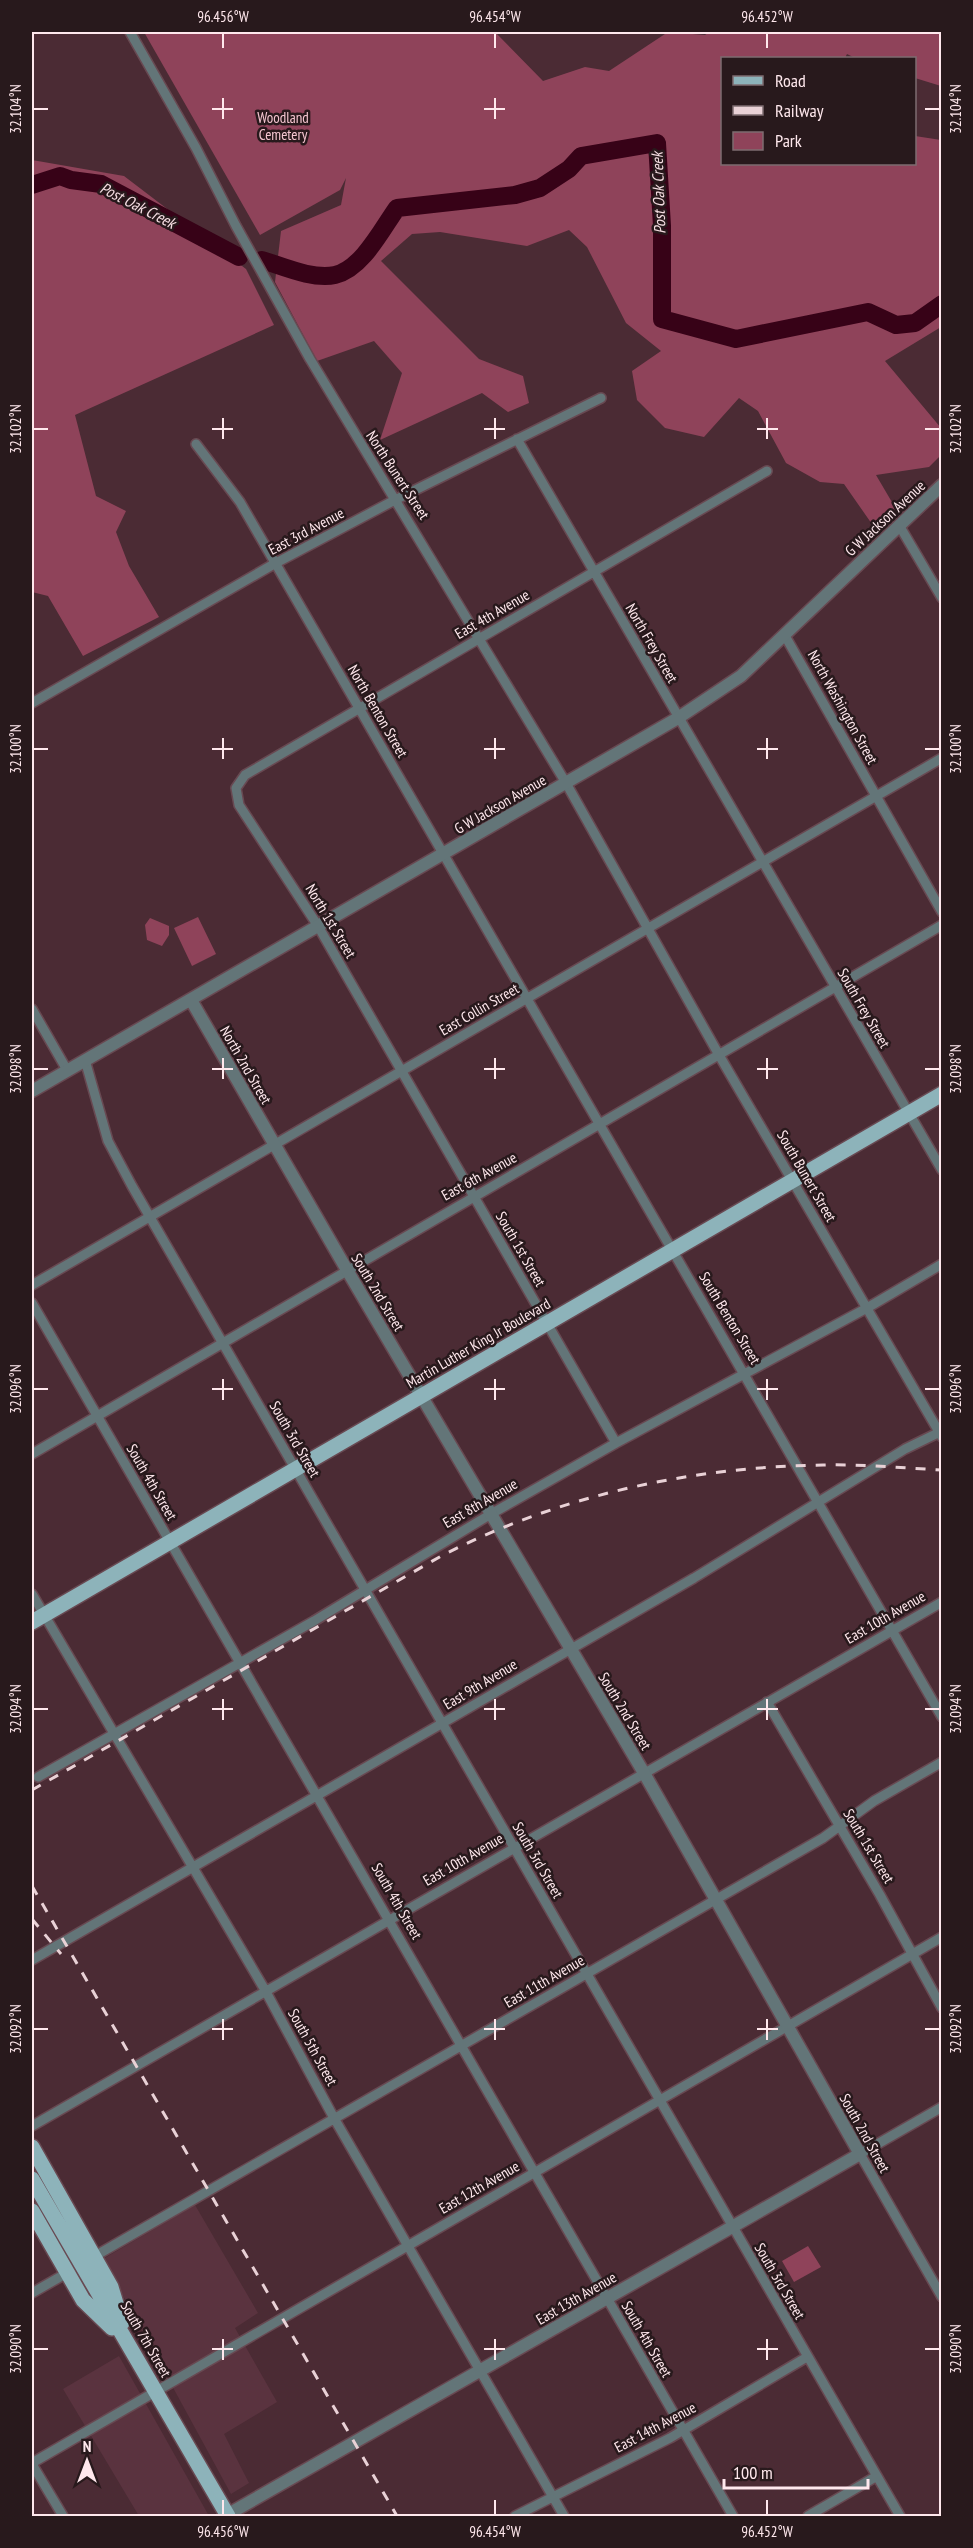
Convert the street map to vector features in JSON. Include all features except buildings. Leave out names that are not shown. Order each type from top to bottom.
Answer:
[{"type":"main road","name":"Martin Luther King Jr Boulevard","points":[[38,1618],[942,1094]]},
{"type":"main road","points":[[32,2147],[111,2287],[127,2343]]},
{"type":"main road","name":"South 7th Street","points":[[32,2179],[227,2516]]},
{"type":"main road","points":[[32,2211],[83,2300],[127,2343]]},
{"type":"street","name":"North Bunert Street","points":[[130,32],[196,148],[236,226],[310,359],[393,501],[414,528],[566,783],[649,929]]},
{"type":"street","name":"East 3rd Avenue","points":[[32,703],[274,564],[393,501],[601,398]]},
{"type":"street","name":"North Frey Street","points":[[518,439],[761,861]]},
{"type":"street","name":"North Benton Street","points":[[196,444],[240,502],[527,999]]},
{"type":"street","name":"East 4th Avenue","points":[[236,788],[245,775],[767,471]]},
{"type":"street","name":"G W Jackson Avenue","points":[[32,1090],[678,718],[741,676],[942,485]]},
{"type":"street","points":[[898,525],[942,598]]},
{"type":"street","name":"North Washington Street","points":[[784,634],[942,912]]},
{"type":"street","name":"East Collin Street","points":[[32,1285],[942,758]]},
{"type":"street","name":"North 1st Street","points":[[236,788],[239,805],[318,926],[400,1071]]},
{"type":"street","name":"South Frey Street","points":[[761,861],[942,1170]]},
{"type":"street","name":"East 6th Avenue","points":[[32,1454],[472,1196],[600,1125],[942,925]]},
{"type":"street","name":"South Bunert Street","points":[[649,929],[718,1055],[941,1433]]},
{"type":"street","name":"South Benton Street","points":[[527,999],[942,1716]]},
{"type":"street","name":"North 2nd Street","points":[[191,1000],[274,1145]]},
{"type":"street","points":[[32,1009],[67,1070]]},
{"type":"street","name":"South 3rd Street","points":[[85,1060],[108,1142],[900,2517]]},
{"type":"street","name":"South 1st Street","points":[[400,1071],[616,1443]]},
{"type":"street","name":"South 2nd Street","points":[[274,1145],[644,1773],[942,2297]]},
{"type":"street","name":"East 8th Avenue","points":[[38,1776],[239,1663],[616,1443],[867,1308],[942,1264]]},
{"type":"street","name":"South 4th Street","points":[[32,1303],[462,2044],[733,2517]]},
{"type":"street","name":"East 9th Avenue","points":[[32,1959],[442,1724],[819,1503],[905,1449],[941,1433]]},
{"type":"street","name":"South 5th Street","points":[[32,1594],[38,1618],[113,1734],[265,1990],[334,2118],[564,2517]]},
{"type":"street","name":"East 10th Avenue","points":[[32,2126],[942,1602]]},
{"type":"street","name":"South 1st Street","points":[[767,1702],[840,1826],[942,2008]]},
{"type":"street","name":"East 11th Avenue","points":[[95,2256],[717,1899],[840,1826],[874,1801],[942,1762]]},
{"type":"street","name":"East 12th Avenue","points":[[32,2463],[942,1937]]},
{"type":"street","name":"East 13th Avenue","points":[[227,2516],[942,2107]]},
{"type":"street","points":[[32,2293],[67,2272]]},
{"type":"street","name":"East 14th Avenue","points":[[515,2517],[683,2430],[807,2357]]},
{"type":"street","points":[[32,2463],[63,2517]]},
{"type":"street","points":[[808,2517],[877,2476]]},
{"type":"shaded area","points":[[195,2205],[258,2313],[235,2328],[277,2402],[224,2434],[249,2483],[231,2494],[103,2259]]},
{"type":"shaded area","points":[[119,2356],[209,2516],[139,2516],[63,2389]]},
{"type":"green space","name":"Woodland Cemetery","points":[[144,32],[495,32],[543,81],[585,67],[609,71],[668,32],[705,35],[709,32],[941,32],[941,86],[916,78],[916,57],[853,57],[847,54],[846,57],[721,57],[721,165],[916,165],[916,136],[941,140],[941,327],[885,361],[941,428],[941,455],[929,467],[876,475],[896,509],[874,527],[844,484],[820,482],[786,463],[758,411],[739,398],[704,437],[665,428],[637,400],[632,371],[661,351],[626,323],[587,247],[569,230],[527,246],[440,232],[412,234],[381,261],[479,359],[523,376],[529,403],[508,412],[482,393],[380,440],[402,373],[374,341],[317,361],[275,282],[281,231],[341,205],[346,178],[340,190],[260,235]]},
{"type":"green space","points":[[32,160],[124,176],[246,269],[274,325],[75,415],[96,496],[126,511],[116,532],[129,566],[159,617],[83,656],[48,596],[32,592]]},
{"type":"green space","points":[[198,917],[216,954],[192,966],[174,928]]},
{"type":"green space","points":[[150,918],[169,926],[169,935],[162,946],[147,940],[145,925]]},
{"type":"green space","points":[[808,2246],[821,2267],[794,2282],[782,2261]]},
{"type":"waterway","name":"Post Oak Creek","points":[[262,260],[317,276],[335,275],[345,271],[363,257],[397,208],[515,195],[540,188],[569,169],[581,156],[657,143],[662,226],[662,319],[736,339],[868,312],[896,325],[915,323],[942,304]]},
{"type":"waterway","name":"Post Oak Creek","points":[[32,185],[60,176],[71,180],[101,184],[239,257]]},
{"type":"railway","points":[[32,1790],[443,1555],[534,1516],[628,1488],[725,1471],[838,1465],[942,1470]]},
{"type":"railway","points":[[32,1886],[397,2516]]},
{"type":"railway","points":[[32,1919],[61,1954]]}]
